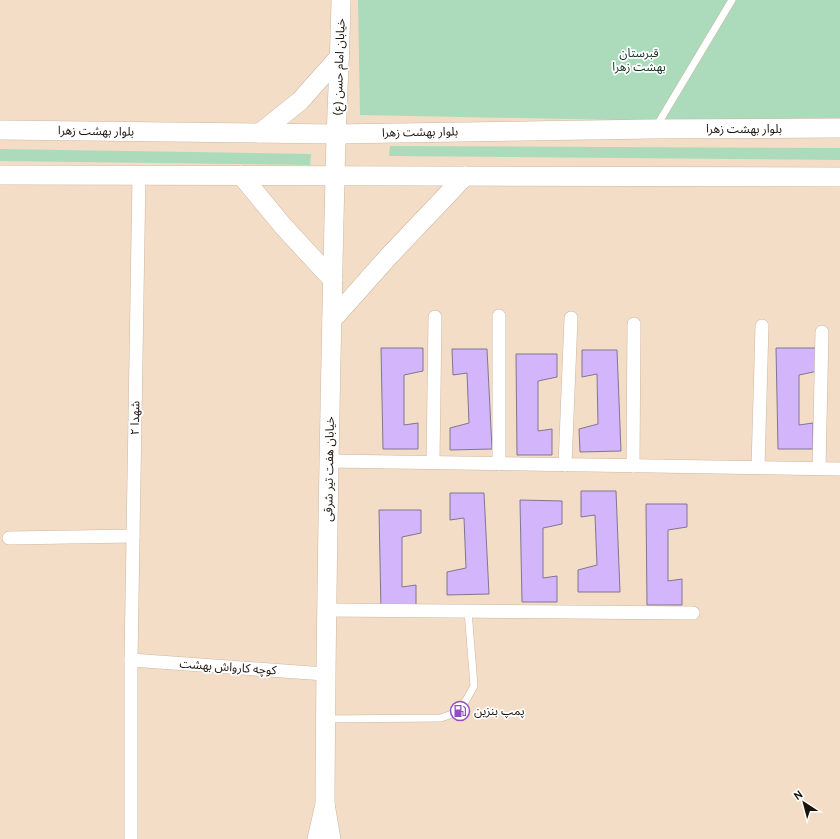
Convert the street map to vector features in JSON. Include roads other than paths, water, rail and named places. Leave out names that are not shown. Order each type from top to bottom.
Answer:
[{"type":"main road","name":"خیابان امام حسن (ع)","points":[[336,134],[341,0]]},
{"type":"main road","points":[[260,133],[300,101],[340,56]]},
{"type":"main road","name":"بلوار بهشت زهرا","points":[[0,130],[336,134],[655,129],[840,128]]},
{"type":"main road","name":"خیابان هفت تیر شرقی","points":[[331,839],[325,804],[325,674],[336,134]]},
{"type":"main road","points":[[0,174],[840,177]]},
{"type":"main road","points":[[241,175],[283,226],[333,280]]},
{"type":"main road","points":[[332,320],[389,256],[464,176]]},
{"type":"main road","name":"خیابان هفت تیر شرقی","points":[[317,839],[325,804]]},
{"type":"street","name":"شهدا ۲","points":[[131,839],[131,660],[139,175]]},
{"type":"street","points":[[499,316],[499,464]]},
{"type":"street","points":[[433,462],[435,317]]},
{"type":"street","points":[[565,465],[571,318]]},
{"type":"street","points":[[633,466],[634,324]]},
{"type":"street","points":[[758,467],[762,326]]},
{"type":"street","points":[[819,468],[822,332]]},
{"type":"street","points":[[329,461],[840,469]]},
{"type":"street","points":[[9,538],[134,536]]},
{"type":"street","points":[[326,610],[692,613]]},
{"type":"street","name":"کوچه کارواش بهشت","points":[[131,660],[325,674]]},
{"type":"lane","points":[[655,129],[732,0]]},
{"type":"lane","points":[[325,719],[441,718],[460,711],[474,686],[468,611]]},
{"type":"place","name":"پمپ بنزین","points":[[460,711]]},
{"type":"park label","name":"قبرستان بهشت زهرا","points":[[639,60]]}]
